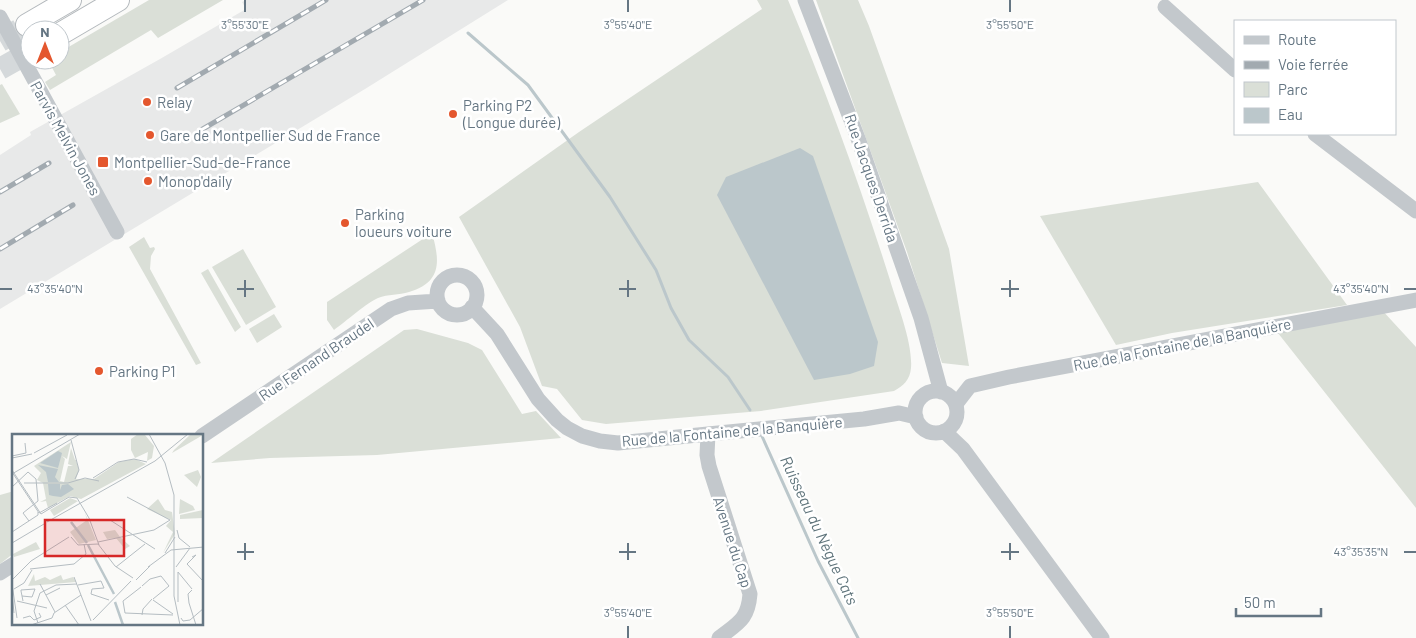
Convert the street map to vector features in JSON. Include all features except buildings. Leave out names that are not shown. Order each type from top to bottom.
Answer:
[{"type":"highway","points":[[36,20],[70,0]]},
{"type":"highway","points":[[70,28],[118,0]]},
{"type":"street","name":"Rue Jacques Derrida","points":[[804,0],[859,141],[921,318],[941,392]]},
{"type":"street","points":[[1165,6],[1234,69]]},
{"type":"street","name":"Parvis Melvin Jones","points":[[0,17],[117,232]]},
{"type":"street","points":[[1316,135],[1416,212]]},
{"type":"street","points":[[458,275],[469,279],[476,290],[475,302],[472,307],[462,314],[450,313],[438,301],[437,294],[441,282],[446,278],[458,275]]},
{"type":"street","name":"Rue de la Fontaine de la Banquière","points":[[956,404],[970,386],[1009,377],[1416,300]]},
{"type":"street","name":"Rue Fernand Braudel","points":[[204,435],[391,309],[408,303],[438,301]]},
{"type":"street","name":"Rue de la Fontaine de la Banquière","points":[[472,307],[497,334],[538,399],[557,420],[582,436],[600,441],[618,443],[864,419],[899,414],[920,405]]},
{"type":"street","name":"Rue Jacques Derrida","points":[[920,405],[932,359]]},
{"type":"street","points":[[930,392],[947,394],[956,404],[956,417],[949,427],[930,432],[919,423],[920,405],[930,392]]},
{"type":"street","points":[[949,427],[963,449],[1102,638]]},
{"type":"street","name":"Avenue du Cap","points":[[708,434],[707,454],[709,466],[750,594],[749,608],[744,617],[719,638]]},
{"type":"street","points":[[0,573],[12,565]]},
{"type":"shaded area","points":[[246,0],[508,0],[365,89],[0,309],[0,155],[31,135],[30,132],[246,9],[242,2]]},
{"type":"green space","points":[[149,0],[223,0],[158,38],[151,30],[50,90],[45,82],[56,75],[53,70],[70,70],[70,46]]},
{"type":"green space","points":[[757,0],[788,0],[802,34],[855,174],[900,312],[910,347],[911,368],[908,379],[894,391],[761,411],[606,424],[582,420],[557,389],[542,386],[520,327],[459,217],[579,132],[762,9]]},
{"type":"green space","points":[[816,0],[858,0],[869,26],[949,249],[969,366],[942,363],[907,252]]},
{"type":"green space","points":[[2,84],[20,114],[0,123],[0,85]]},
{"type":"green space","points":[[1258,182],[1347,305],[1172,333],[1116,345],[1040,216]]},
{"type":"green space","points":[[432,233],[437,261],[433,276],[428,282],[420,288],[409,292],[374,300],[334,330],[327,320],[327,302]]},
{"type":"green space","points":[[144,237],[150,248],[154,247],[155,249],[151,256],[150,269],[201,363],[196,365],[129,247]]},
{"type":"green space","points":[[243,249],[276,307],[246,325],[212,267]]},
{"type":"green space","points":[[208,269],[241,327],[235,332],[201,273]]},
{"type":"green space","points":[[1381,309],[1416,347],[1416,508],[1274,328]]},
{"type":"green space","points":[[274,314],[282,327],[257,343],[249,329]]},
{"type":"green space","points":[[417,329],[468,343],[482,350],[522,414],[536,411],[561,438],[377,455],[270,458],[211,463],[404,330]]},
{"type":"green space","points":[[12,492],[12,555],[0,564],[0,495]]},
{"type":"water","points":[[800,148],[813,156],[878,342],[874,366],[850,374],[814,380],[717,195],[726,177]]},
{"type":"waterway","name":"Ruisseau du Nègue Cats","points":[[468,33],[528,85],[610,197],[656,270],[671,308],[689,340],[728,377],[750,410]]},
{"type":"waterway","name":"Ruisseau du Nègue Cats","points":[[761,434],[818,561],[858,638]]},
{"type":"tunnel","points":[[0,41],[20,29]]},
{"type":"tunnel","points":[[0,69],[20,58]]},
{"type":"railway","points":[[177,88],[326,0]]},
{"type":"railway","points":[[201,130],[423,0]]},
{"type":"railway","points":[[0,192],[49,163]]},
{"type":"railway","points":[[0,249],[73,205]]},
{"type":"place","name":"Relay","points":[[147,102]]},
{"type":"place","name":"Parking P2 (Longue durée)","points":[[453,114]]},
{"type":"place","name":"Gare de Montpellier Sud de France","points":[[150,135]]},
{"type":"place","name":"Montpellier-Sud-de-France","points":[[103,162]]},
{"type":"place","name":"Monop'daily","points":[[148,181]]},
{"type":"place","name":"Parking loueurs voiture","points":[[345,223]]},
{"type":"place","name":"Parking P1","points":[[99,371]]}]
